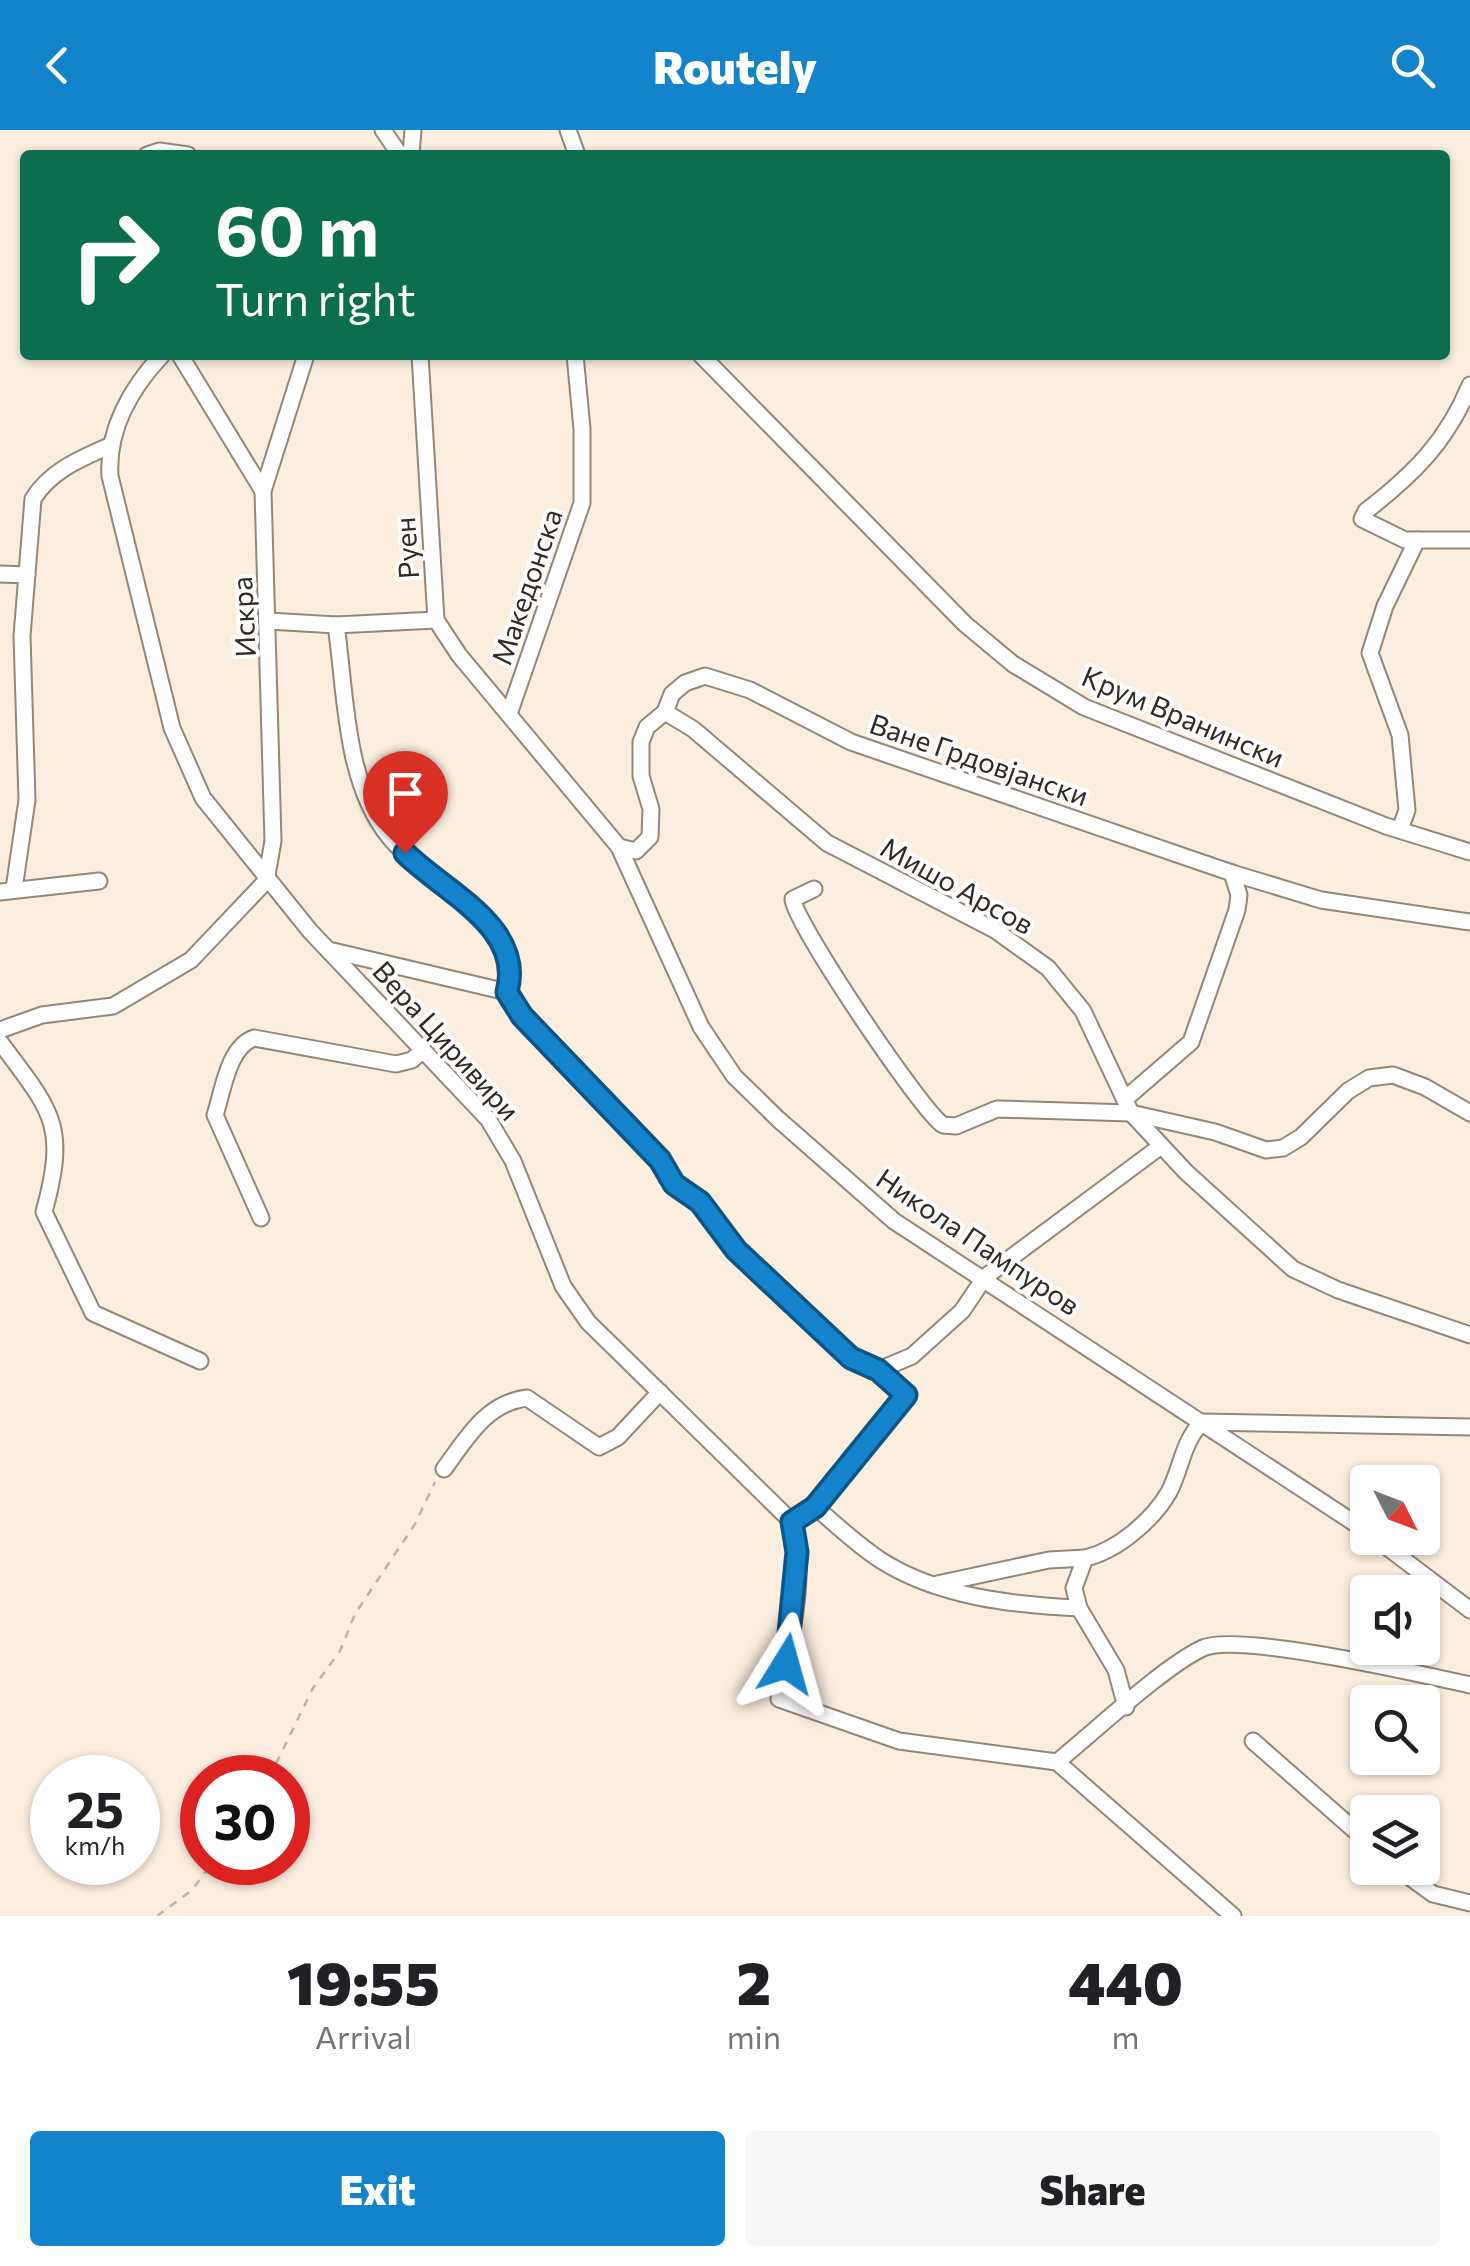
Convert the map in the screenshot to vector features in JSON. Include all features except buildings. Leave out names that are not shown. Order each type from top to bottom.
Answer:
[{"type":"street","points":[[99,881],[62,888],[7,890],[27,800],[20,699],[28,529],[33,499],[41,486],[64,468],[109,446],[136,387],[158,360]]},
{"type":"street","points":[[183,360],[263,490]]},
{"type":"street","name":"Искра","points":[[266,881],[273,841],[263,490],[304,360]]},
{"type":"street","name":"Руен","points":[[420,360],[436,620]]},
{"type":"street","name":"Македонска","points":[[509,714],[582,503],[583,445],[575,360]]},
{"type":"street","name":"Крум Вранински","points":[[707,360],[966,624],[1014,664],[1084,707],[1126,726],[1400,830],[1470,852]]},
{"type":"street","points":[[1470,385],[1440,445],[1411,476],[1366,510],[1362,519],[1375,528],[1417,540],[1470,540]]},
{"type":"street","name":"Вера Циривири","points":[[109,446],[110,476],[148,641],[186,768],[203,798],[266,881],[475,1103],[503,1141],[573,1303],[792,1522]]},
{"type":"street","points":[[1400,830],[1407,810],[1400,734],[1370,653],[1385,606],[1417,540]]},
{"type":"street","points":[[0,574],[27,575]]},
{"type":"street","points":[[269,621],[336,624],[436,620],[509,714]]},
{"type":"street","points":[[336,624],[360,778],[371,809],[410,858],[504,941],[512,974],[507,992]]},
{"type":"street","name":"Ване Грдовјански","points":[[619,848],[636,851],[650,837],[652,809],[641,776],[641,742],[647,728],[665,712],[672,694],[685,683],[706,676],[726,680],[798,712],[850,742],[1232,873],[1320,900],[1470,922]]},
{"type":"street","name":"Мишо Арсов","points":[[665,712],[692,729],[827,843],[994,930],[1048,968],[1083,1011],[1128,1106],[1161,1146],[1293,1269],[1338,1290],[1470,1336]]},
{"type":"street","name":"Никола Пампуров","points":[[509,714],[619,848],[701,1027],[734,1076],[894,1220],[1350,1520]]},
{"type":"street","points":[[1128,1106],[1191,1042],[1237,910],[1238,894],[1232,873]]},
{"type":"street","points":[[0,1030],[42,1014],[113,1006],[138,995],[192,960],[266,881]]},
{"type":"street","points":[[814,889],[794,899],[795,914],[869,1031],[936,1121],[956,1126],[998,1109],[1128,1106],[1266,1150],[1283,1148],[1301,1137],[1348,1092],[1369,1078],[1393,1075],[1425,1087],[1470,1114]]},
{"type":"street","points":[[329,950],[507,992],[545,1043],[648,1148],[674,1184],[700,1202],[736,1250],[851,1358],[878,1370],[906,1395],[815,1507],[792,1522],[797,1552],[793,1609],[779,1699],[899,1741],[1057,1762],[1233,1916]]},
{"type":"street","points":[[261,1218],[215,1115],[232,1060],[246,1041],[254,1038],[396,1064],[412,1060],[424,1050]]},
{"type":"street","points":[[0,1042],[41,1098],[56,1128],[58,1150],[44,1212],[93,1313],[200,1361]]},
{"type":"street","points":[[878,1370],[912,1356],[962,1312],[985,1277],[1161,1146]]},
{"type":"street","points":[[444,1469],[486,1415],[509,1400],[527,1398],[599,1447],[618,1437],[660,1392]]},
{"type":"street","points":[[934,1585],[1049,1560],[1085,1558],[1127,1538],[1168,1493],[1185,1443],[1202,1422],[1470,1427]]},
{"type":"street","points":[[815,1507],[881,1560],[934,1585],[1030,1606],[1078,1608]]},
{"type":"street","points":[[1397,1555],[1470,1610]]},
{"type":"street","points":[[1085,1558],[1074,1588],[1078,1608],[1116,1670],[1126,1707]]},
{"type":"street","points":[[1057,1762],[1211,1646],[1366,1663],[1470,1685]]},
{"type":"street","points":[[1253,1741],[1350,1826]]},
{"type":"street","points":[[1421,1885],[1433,1894],[1470,1904]]},
{"type":"path","points":[[280,1755],[313,1688],[340,1651],[355,1614],[398,1551],[444,1469]]},
{"type":"path","points":[[157,1916],[196,1885]]},
{"type":"route","points":[[405,853],[504,941],[512,974],[507,992],[522,1016],[660,1160],[674,1184],[700,1202],[736,1250],[851,1358],[878,1370],[906,1395],[815,1507],[792,1522],[797,1552],[786,1664]]}]
